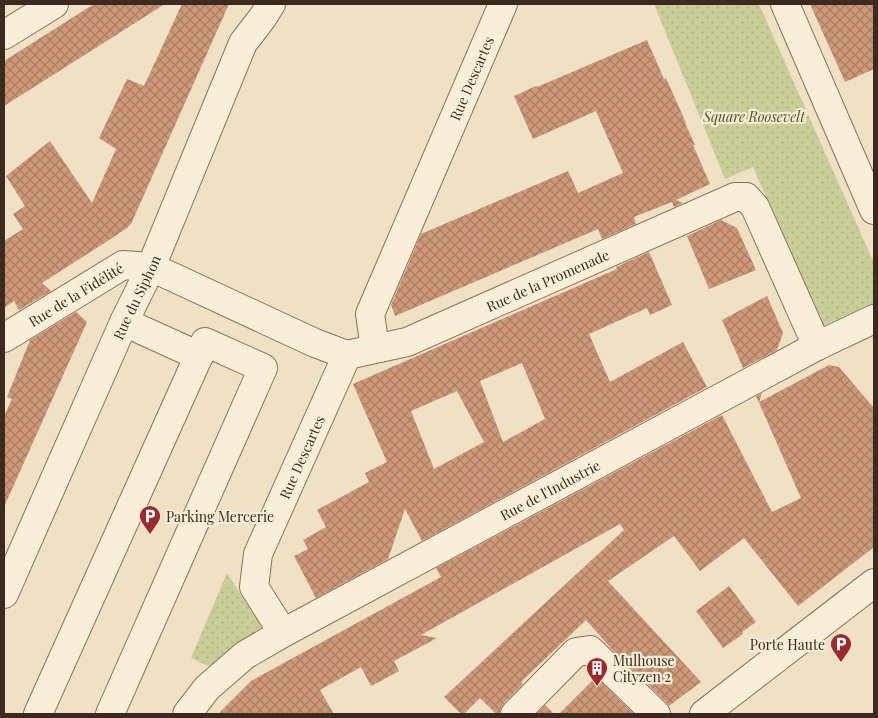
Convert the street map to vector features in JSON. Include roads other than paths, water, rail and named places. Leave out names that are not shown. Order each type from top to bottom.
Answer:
[{"type":"street","points":[[4,35],[54,4]]},
{"type":"street","name":"Rue Descartes","points":[[375,348],[370,314],[503,4]]},
{"type":"street","points":[[785,4],[874,210]]},
{"type":"street","name":"Rue du Siphon","points":[[4,594],[124,322],[151,267],[243,43],[263,8]]},
{"type":"street","name":"Rue de la Promenade","points":[[347,355],[408,342],[735,197],[746,197],[755,207],[816,346]]},
{"type":"street","name":"Rue de la Fidélité","points":[[4,338],[123,265],[151,267]]},
{"type":"street","points":[[151,267],[315,343],[347,355]]},
{"type":"street","name":"Rue de l'Industrie","points":[[284,633],[816,346],[874,319]]},
{"type":"street","points":[[124,322],[199,356]]},
{"type":"street","points":[[38,714],[205,342],[263,368],[110,714]]},
{"type":"street","name":"Rue Descartes","points":[[284,633],[254,587],[258,554],[347,355]]},
{"type":"street","points":[[704,714],[874,583]]},
{"type":"street","points":[[188,714],[207,688],[245,655],[284,633]]},
{"type":"street","points":[[516,714],[576,652],[590,650],[656,714]]},
{"type":"place","name":"Parking Mercerie","points":[[150,535]]},
{"type":"place","name":"Porte Haute","points":[[841,663]]},
{"type":"place","name":"Mulhouse Cityzen 2","points":[[597,687]]},
{"type":"park label","name":"Square Roosevelt","points":[[754,116]]}]
